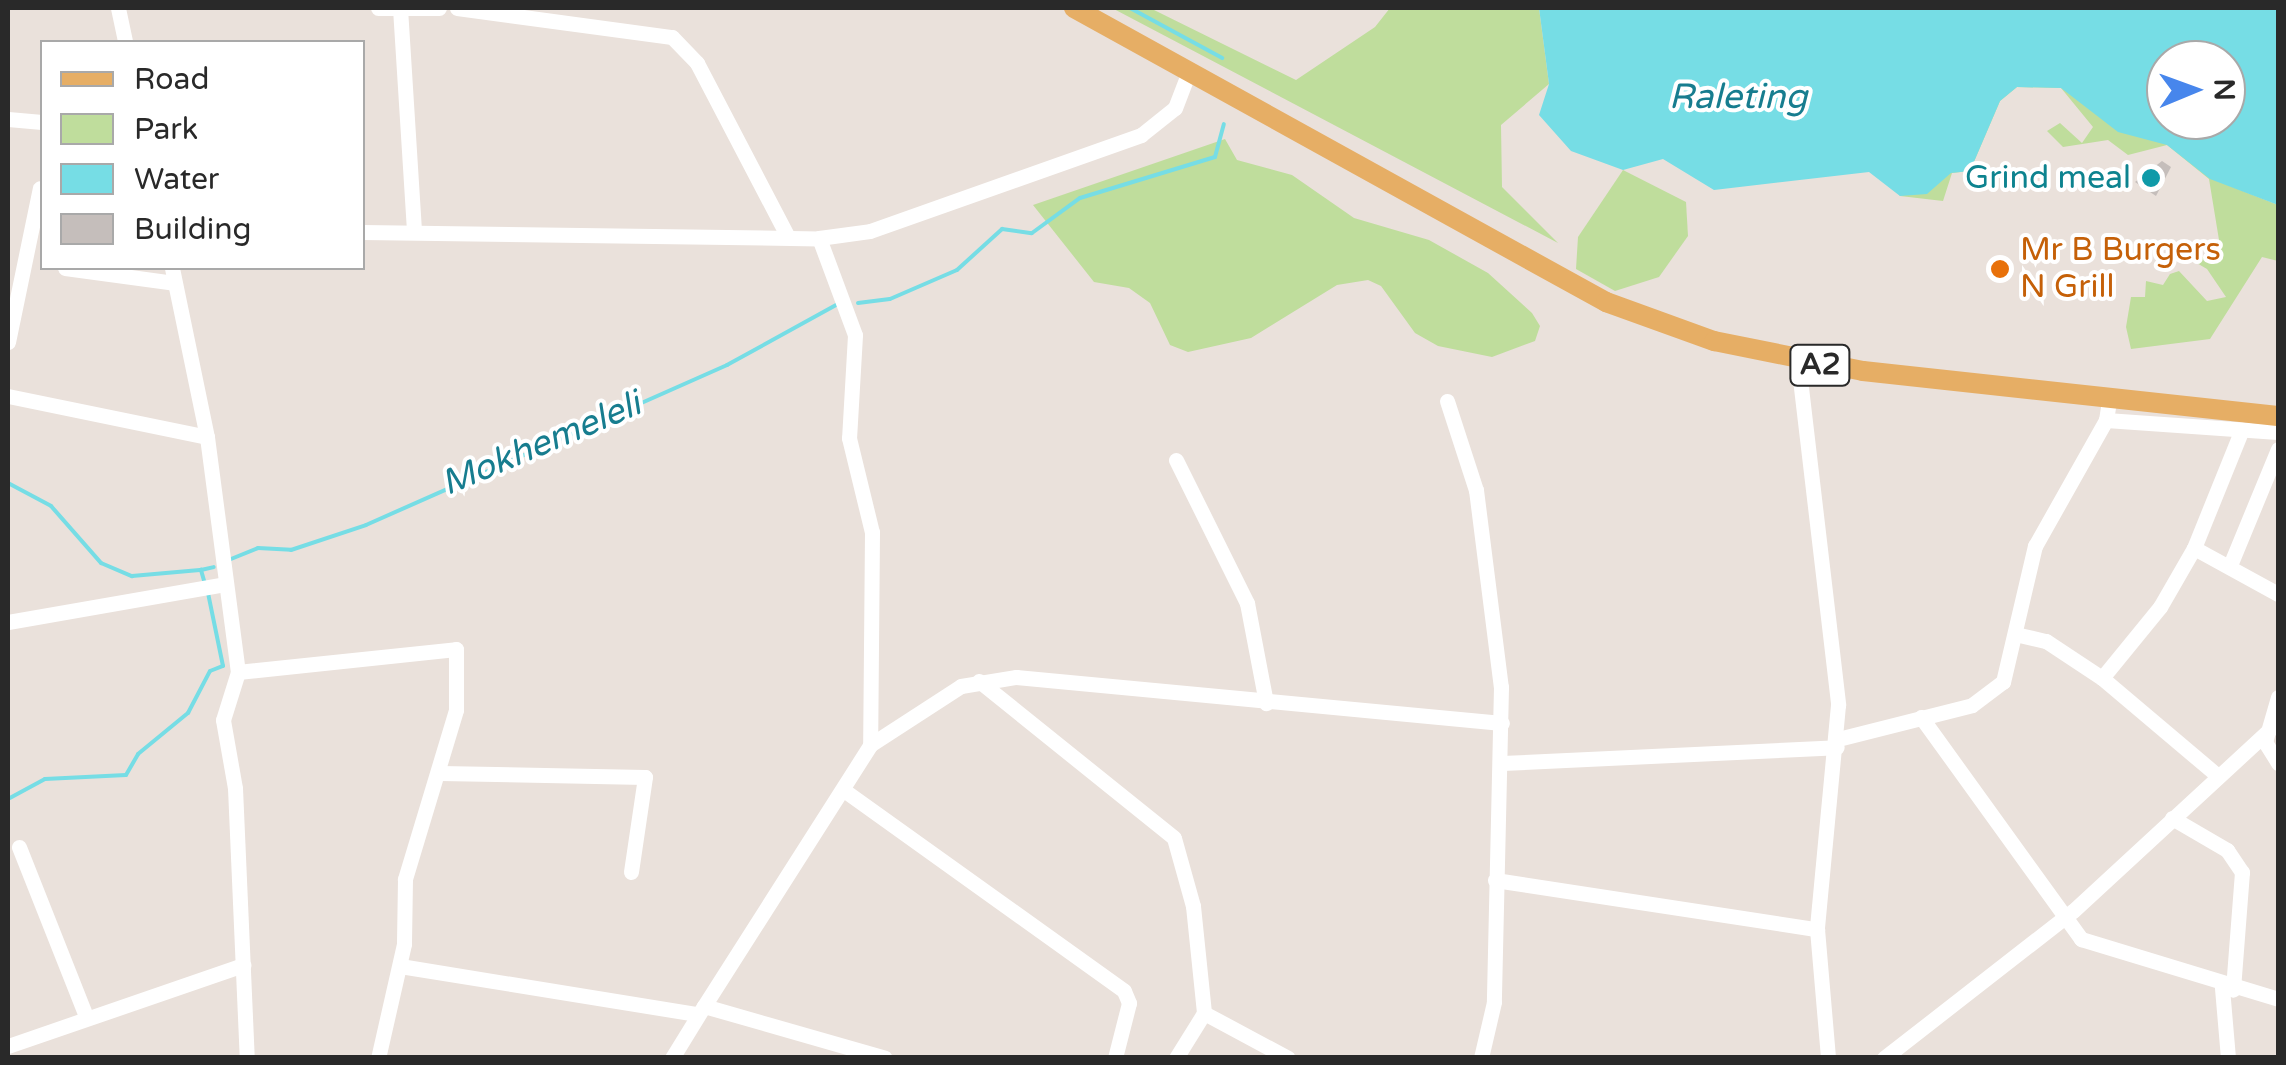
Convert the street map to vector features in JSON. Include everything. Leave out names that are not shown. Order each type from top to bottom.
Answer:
[{"type":"main road","name":"A2","points":[[1074,8],[1606,302],[1798,362],[2278,416]]},
{"type":"street","points":[[118,8],[125,40]]},
{"type":"street","points":[[378,8],[439,8]]},
{"type":"street","points":[[400,8],[414,231]]},
{"type":"street","points":[[457,8],[513,10],[672,37],[697,63],[788,237]]},
{"type":"street","points":[[365,232],[819,238],[870,231],[1142,135],[1175,108],[1189,71]]},
{"type":"street","points":[[8,119],[40,122]]},
{"type":"street","points":[[8,342],[36,261],[40,188]]},
{"type":"street","points":[[819,238],[855,336],[849,438],[872,532],[870,745]]},
{"type":"street","points":[[96,270],[173,275],[207,437],[238,672],[223,720],[244,964],[247,1058]]},
{"type":"street","points":[[1798,362],[1838,743],[1817,928],[1828,1058]]},
{"type":"street","points":[[1502,763],[1838,743],[1988,696],[2011,671],[2015,634],[2035,546],[2106,420],[2110,395]]},
{"type":"street","points":[[8,396],[207,437]]},
{"type":"street","points":[[1446,401],[1487,547],[1502,723],[1494,1002],[1481,1058]]},
{"type":"street","points":[[2106,420],[2278,432]]},
{"type":"street","points":[[2102,678],[2160,608],[2194,548],[2242,429]]},
{"type":"street","points":[[2231,563],[2278,448]]},
{"type":"street","points":[[1176,460],[1250,614],[1266,702]]},
{"type":"street","points":[[2194,548],[2231,563],[2278,594]]},
{"type":"street","points":[[8,622],[225,584]]},
{"type":"street","points":[[2015,634],[2046,640],[2102,678],[2218,776]]},
{"type":"street","points":[[238,672],[454,647],[456,710],[405,879],[400,966],[378,1058]]},
{"type":"street","points":[[672,1058],[870,745],[941,696],[979,681],[1016,677],[1502,723]]},
{"type":"street","points":[[979,681],[1174,838],[1193,906],[1204,1013],[1176,1058]]},
{"type":"street","points":[[2278,697],[2266,735],[2268,754],[2278,762]]},
{"type":"street","points":[[1921,717],[2081,939],[2228,989],[2278,999]]},
{"type":"street","points":[[1884,1058],[2064,914],[2278,722]]},
{"type":"street","points":[[440,773],[646,777],[650,786],[631,872]]},
{"type":"street","points":[[844,790],[1124,991],[1129,1003],[1115,1058]]},
{"type":"street","points":[[2172,818],[2228,850],[2242,872],[2228,989],[2228,1058]]},
{"type":"street","points":[[18,847],[86,1016]]},
{"type":"street","points":[[1495,880],[1817,928]]},
{"type":"street","points":[[8,1046],[244,964]]},
{"type":"street","points":[[400,966],[700,1010],[886,1058]]},
{"type":"street","points":[[1204,1013],[1288,1058]]},
{"type":"green space","points":[[1112,8],[1150,8],[1296,80],[1375,27],[1390,8],[1539,8],[1549,84],[1501,125],[1502,187],[1558,243]]},
{"type":"green space","points":[[1972,8],[2146,55],[2146,140],[2246,140],[2215,180],[2278,205],[2278,261],[2262,257],[2210,339],[2131,349],[2126,327],[2131,297],[2145,297],[2146,281],[2163,285],[2170,274],[2179,271],[2207,301],[2226,297],[2207,269],[2183,255],[2203,257],[2219,240],[2209,179],[2167,145],[2128,155],[2108,140],[2063,147],[2047,131],[2060,123],[2082,143],[2093,127],[2061,88],[2017,87],[2000,101],[1970,171],[1952,173],[1943,201],[1900,196],[1883,170]]},
{"type":"green space","points":[[2246,120],[2261,120],[2246,140]]},
{"type":"green space","points":[[1225,139],[1237,160],[1292,175],[1354,218],[1429,240],[1488,273],[1532,313],[1540,326],[1535,341],[1492,357],[1438,346],[1415,333],[1381,286],[1368,280],[1337,285],[1251,338],[1188,352],[1170,345],[1150,303],[1129,288],[1094,282],[1033,205]]},
{"type":"green space","points":[[1623,170],[1686,202],[1688,236],[1659,277],[1615,291],[1576,269],[1578,237]]},
{"type":"water","name":"Raleting","points":[[1539,8],[2278,8],[2278,205],[2210,179],[2167,145],[2148,140],[2246,140],[2246,40],[2146,40],[2146,139],[2118,132],[2061,88],[2017,87],[2000,101],[1970,171],[1951,173],[1927,194],[1900,196],[1869,172],[1714,190],[1663,159],[1623,170],[1571,151],[1539,115],[1549,84]]},
{"type":"building","name":"Grind meal","points":[[2162,161],[2171,167],[2156,196],[2135,182]]},
{"type":"waterway","name":"Mokhemeleli","points":[[1130,8],[1222,58]]},
{"type":"waterway","name":"Mokhemeleli","points":[[858,303],[890,299],[957,270],[1002,229],[1032,233],[1080,198],[1215,157],[1224,124]]},
{"type":"waterway","name":"Mokhemeleli","points":[[231,559],[258,548],[291,550],[366,525],[727,365],[838,304]]},
{"type":"waterway","points":[[8,483],[51,506],[101,563],[132,576],[200,570]]},
{"type":"waterway","name":"Mokhemeleli","points":[[205,584],[201,570],[214,567]]},
{"type":"waterway","name":"Mokhemeleli","points":[[8,799],[45,779],[126,775],[138,754],[188,713],[210,671],[223,666],[208,593]]},
{"type":"place","name":"Grind meal","points":[[2151,178]]},
{"type":"place","name":"Mr B Burgers N Grill","points":[[2000,269]]}]
